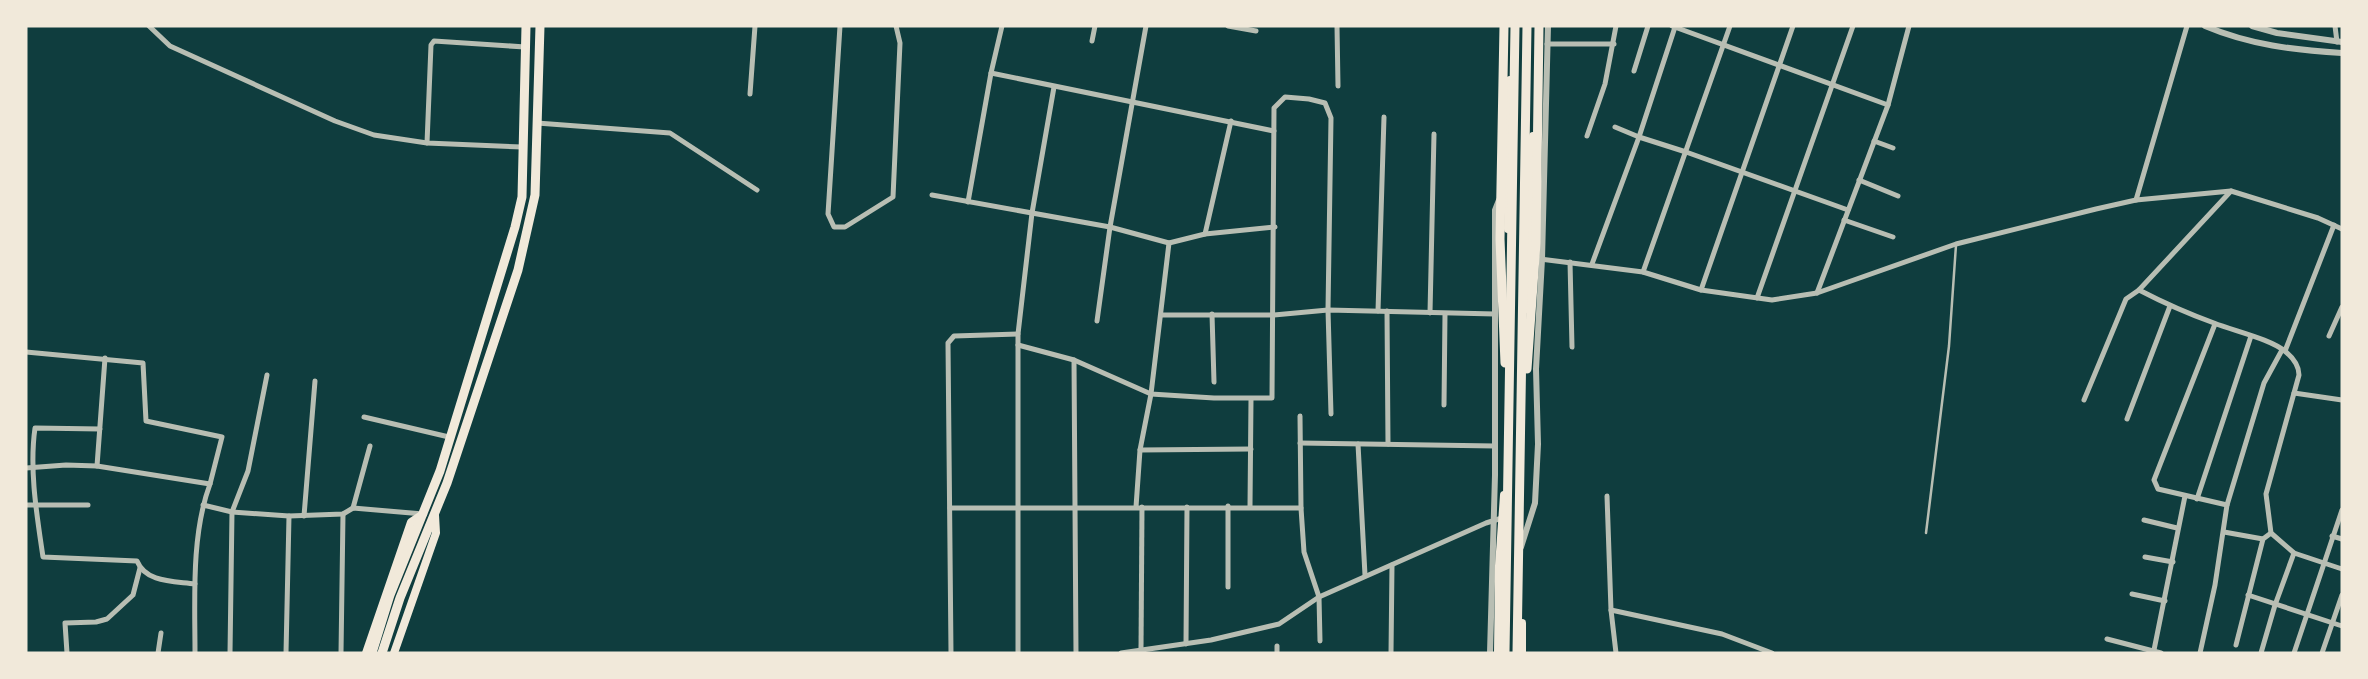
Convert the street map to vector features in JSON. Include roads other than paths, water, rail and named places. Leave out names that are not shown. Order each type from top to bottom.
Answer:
[{"type":"highway","points":[[372,653],[390,595],[423,514],[450,437],[515,226],[522,197],[526,26]]},
{"type":"highway","points":[[382,653],[400,598],[435,515],[518,270],[535,195],[540,26]]},
{"type":"highway","points":[[1504,26],[1500,256],[1509,469]]},
{"type":"highway","points":[[1506,653],[1516,26]]},
{"type":"highway","points":[[1517,653],[1527,26]]},
{"type":"highway","points":[[1520,469],[1536,243],[1537,26]]},
{"type":"main road","points":[[1498,653],[1499,566],[1507,446],[1508,177],[1512,26]]},
{"type":"main road","points":[[1522,653],[1523,369],[1529,259],[1537,26]]},
{"type":"main road","points":[[366,653],[411,522],[423,514]]},
{"type":"main road","points":[[394,653],[436,533],[435,515]]},
{"type":"street","points":[[148,26],[170,46],[335,120],[374,135],[427,143],[522,147]]},
{"type":"street","points":[[750,94],[755,26]]},
{"type":"street","points":[[840,26],[828,214],[834,227],[845,227],[892,197],[900,43],[896,26]]},
{"type":"street","points":[[968,202],[991,73],[1002,26]]},
{"type":"street","points":[[1092,41],[1095,26]]},
{"type":"street","points":[[1097,321],[1110,227],[1146,26]]},
{"type":"street","points":[[1228,26],[1256,31]]},
{"type":"street","points":[[1337,26],[1338,86]]},
{"type":"street","points":[[1521,547],[1535,503],[1538,444],[1536,369],[1542,259],[1548,26]]},
{"type":"street","points":[[1587,136],[1605,84],[1616,26]]},
{"type":"street","points":[[1634,71],[1648,26]]},
{"type":"street","points":[[1643,272],[1730,26]]},
{"type":"street","points":[[1702,290],[1793,26]]},
{"type":"street","points":[[1757,298],[1853,26]]},
{"type":"street","points":[[1817,293],[1888,105],[1909,26]]},
{"type":"street","points":[[2136,200],[2187,26]]},
{"type":"street","points":[[2206,26],[2240,40],[2284,49],[2342,54]]},
{"type":"street","points":[[2252,26],[2277,33],[2339,42],[2335,26]]},
{"type":"street","points":[[1592,264],[1639,137],[1673,27],[1888,105]]},
{"type":"street","points":[[427,143],[431,45],[434,41],[525,47]]},
{"type":"street","points":[[1547,44],[1614,44]]},
{"type":"street","points":[[991,73],[1054,88],[1231,120],[1274,131]]},
{"type":"street","points":[[1018,653],[1018,334],[1032,213],[1054,88]]},
{"type":"street","points":[[1018,345],[1074,360],[1151,394],[1251,399],[1272,398],[1275,227],[1274,108],[1285,97],[1309,99],[1326,103],[1331,118],[1328,310],[1330,414]]},
{"type":"street","points":[[1378,311],[1384,116]]},
{"type":"street","points":[[1205,234],[1231,120]]},
{"type":"street","points":[[537,123],[670,133],[757,190]]},
{"type":"street","points":[[1615,127],[1848,210]]},
{"type":"street","points":[[1430,313],[1434,134]]},
{"type":"street","points":[[1874,141],[1893,148]]},
{"type":"street","points":[[1490,653],[1494,446],[1494,210],[1508,177]]},
{"type":"street","points":[[1859,180],[1898,196]]},
{"type":"street","points":[[1529,259],[1592,264],[1643,272],[1702,290],[1772,300],[1817,293],[1956,244],[2136,200],[2231,191],[2318,218],[2342,229]]},
{"type":"street","points":[[2084,400],[2126,300],[2139,290],[2231,191]]},
{"type":"street","points":[[932,195],[1110,227],[1169,242],[1205,234],[1275,227]]},
{"type":"street","points":[[1844,220],[1893,237]]},
{"type":"street","points":[[2200,653],[2224,532],[2227,505],[2264,383],[2284,351],[2334,225]]},
{"type":"street","points":[[1141,650],[1140,450],[1151,394],[1162,315],[1169,242]]},
{"type":"street","points":[[1570,262],[1572,347]]},
{"type":"street","points":[[2139,290],[2170,306],[2251,336],[2284,351],[2299,368],[2266,494],[2271,533],[2294,553],[2342,569]]},
{"type":"street","points":[[2127,418],[2170,306]]},
{"type":"street","points":[[2329,336],[2342,307]]},
{"type":"street","points":[[1162,315],[1274,315],[1328,310],[1494,314]]},
{"type":"street","points":[[1387,311],[1388,444]]},
{"type":"street","points":[[1212,314],[1214,382]]},
{"type":"street","points":[[1444,405],[1445,314]]},
{"type":"street","points":[[2215,324],[2154,480],[2158,489],[2227,505]]},
{"type":"street","points":[[951,653],[948,343],[954,336],[1018,334]]},
{"type":"street","points":[[2197,499],[2251,336]]},
{"type":"street","points":[[26,352],[143,363],[146,421],[222,437],[203,505],[195,584],[195,653]]},
{"type":"street","points":[[97,466],[105,358]]},
{"type":"street","points":[[1074,360],[1076,653]]},
{"type":"street","points":[[1523,369],[1536,369]]},
{"type":"street","points":[[230,653],[232,512],[248,471],[267,375]]},
{"type":"street","points":[[304,516],[315,381]]},
{"type":"street","points":[[2294,393],[2342,400]]},
{"type":"street","points":[[1250,506],[1251,399]]},
{"type":"street","points":[[1300,416],[1300,508],[1304,552],[1319,597],[1320,641]]},
{"type":"street","points":[[364,417],[450,437]]},
{"type":"street","points":[[100,428],[36,427],[34,467],[36,506],[44,558],[137,561],[140,568],[160,580],[195,584]]},
{"type":"street","points":[[1300,443],[1494,446]]},
{"type":"street","points":[[1358,444],[1365,575]]},
{"type":"street","points":[[353,508],[370,446]]},
{"type":"street","points":[[1140,450],[1251,449]]},
{"type":"street","points":[[26,468],[66,465],[97,466],[210,484]]},
{"type":"street","points":[[1607,496],[1611,610],[1615,651],[1622,653]]},
{"type":"street","points":[[2154,650],[2173,562],[2177,528],[2185,496]]},
{"type":"street","points":[[26,505],[88,506]]},
{"type":"street","points":[[203,505],[232,512],[289,516],[343,514],[353,508],[423,514]]},
{"type":"street","points":[[950,508],[1228,506],[1300,508]]},
{"type":"street","points":[[1228,506],[1228,587]]},
{"type":"street","points":[[1186,644],[1187,507]]},
{"type":"street","points":[[2294,653],[2322,562],[2342,510]]},
{"type":"street","points":[[341,653],[343,514]]},
{"type":"street","points":[[286,653],[289,516]]},
{"type":"street","points":[[1121,653],[1186,644],[1279,624],[1319,597],[1365,575],[1502,518]]},
{"type":"street","points":[[2144,520],[2177,528]]},
{"type":"street","points":[[2224,532],[2263,539]]},
{"type":"street","points":[[2236,645],[2263,539],[2271,533]]},
{"type":"street","points":[[2332,536],[2342,539]]},
{"type":"street","points":[[2261,653],[2275,605],[2294,553]]},
{"type":"street","points":[[2145,557],[2173,562]]},
{"type":"street","points":[[1392,565],[1392,653]]},
{"type":"street","points":[[67,653],[66,623],[96,622],[107,619],[133,595],[140,568]]},
{"type":"street","points":[[2132,594],[2165,601]]},
{"type":"street","points":[[2322,653],[2342,595]]},
{"type":"street","points":[[2248,596],[2342,626]]},
{"type":"street","points":[[1611,610],[1722,634],[1772,653]]},
{"type":"street","points":[[158,653],[161,633]]},
{"type":"street","points":[[2107,639],[2160,653]]},
{"type":"street","points":[[1276,653],[1277,646]]},
{"type":"lane","points":[[1926,533],[1949,346],[1956,244]]}]
